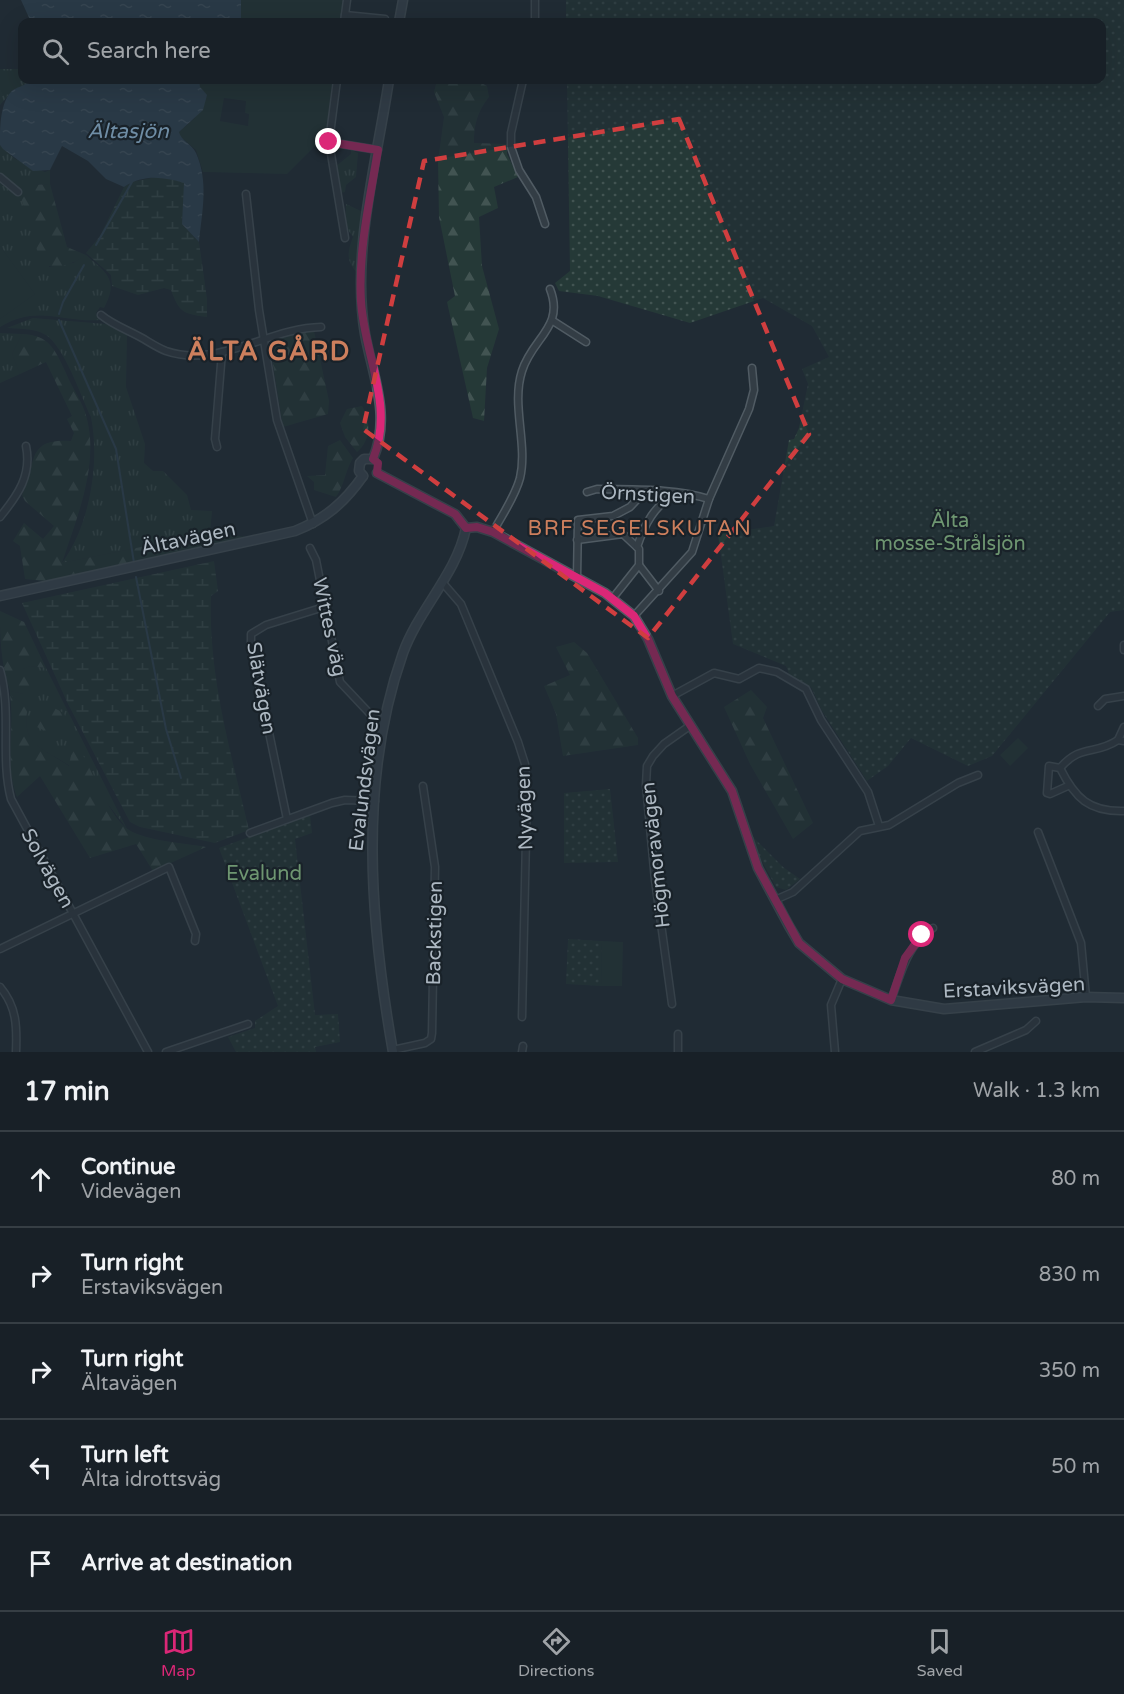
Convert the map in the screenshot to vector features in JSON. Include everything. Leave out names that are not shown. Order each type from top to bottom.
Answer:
[{"type":"street","points":[[345,18],[347,0]]},
{"type":"street","points":[[400,18],[403,0]]},
{"type":"street","points":[[535,18],[536,0]]},
{"type":"street","points":[[336,84],[329,142],[345,238]]},
{"type":"street","points":[[373,459],[380,439],[381,402],[365,333],[361,285],[362,257],[388,84]]},
{"type":"street","points":[[522,84],[516,103],[511,147],[519,170],[536,197],[544,224]]},
{"type":"street","points":[[329,142],[378,150]]},
{"type":"street","points":[[0,177],[18,192]]},
{"type":"street","points":[[246,194],[277,420],[313,524]]},
{"type":"street","points":[[493,532],[520,479],[521,372],[528,355],[553,321],[556,303],[550,289]]},
{"type":"street","points":[[101,315],[111,323],[166,351],[204,356],[278,333],[321,327]]},
{"type":"street","points":[[553,321],[586,342]]},
{"type":"street","points":[[217,447],[215,439],[222,352]]},
{"type":"street","points":[[634,616],[692,552],[709,499],[749,409],[754,390],[752,368]]},
{"type":"street","points":[[0,517],[22,488],[28,457],[26,446]]},
{"type":"street","points":[[364,459],[373,459],[378,463],[377,473],[371,478],[363,476],[359,471],[360,463],[364,459]]},
{"type":"street","points":[[377,473],[455,514],[466,528]]},
{"type":"street","name":"Ältavägen","points":[[0,596],[249,542],[313,524],[326,517],[349,496],[363,476]]},
{"type":"street","name":"Örnstigen","points":[[587,492],[597,489],[645,490],[676,492],[709,499]]},
{"type":"street","points":[[577,577],[577,540],[580,518],[613,516],[630,507],[645,490]]},
{"type":"street","points":[[637,547],[643,528],[655,508],[676,492]]},
{"type":"street","name":"Erstaviksvägen","points":[[466,528],[477,527],[493,532],[605,593],[634,616],[648,639],[672,696],[732,791],[758,868],[799,943],[842,979],[891,1000],[944,1009],[1086,997],[1124,998]]},
{"type":"street","name":"Evalundsvägen","points":[[393,1051],[373,892],[372,841],[385,722],[403,654],[415,622],[442,582],[466,528]]},
{"type":"street","points":[[577,540],[623,534],[637,547],[641,553],[639,565],[616,594]]},
{"type":"street","name":"Wittes väg","points":[[310,548],[316,560],[340,682],[372,716],[385,722]]},
{"type":"street","points":[[639,565],[659,591]]},
{"type":"street","name":"Nyvägen","points":[[442,582],[460,604],[525,764],[527,793],[522,1017]]},
{"type":"street","name":"Slätvägen","points":[[288,819],[251,646],[251,634],[266,625],[324,607]]},
{"type":"street","points":[[1124,645],[1124,650]]},
{"type":"street","points":[[672,696],[714,673],[739,679],[759,668],[777,672],[801,685],[868,792],[879,826]]},
{"type":"street","name":"Solvägen","points":[[0,670],[6,701],[3,742],[5,771],[11,799],[148,1052]]},
{"type":"street","points":[[1098,706],[1105,699],[1123,698]]},
{"type":"street","name":"Högmoravägen","points":[[672,1004],[655,880],[646,785],[647,766],[664,744],[691,725]]},
{"type":"street","points":[[1060,768],[1076,753],[1108,746],[1121,740],[1124,727]]},
{"type":"street","points":[[1070,785],[1050,794],[1047,793],[1049,766],[1060,768],[1083,801],[1094,808],[1124,810]]},
{"type":"street","points":[[775,900],[793,892],[849,838],[860,831],[889,825],[958,783],[978,775]]},
{"type":"street","name":"Backstigen","points":[[393,1051],[425,1043],[431,1039],[432,1033],[435,867],[423,786]]},
{"type":"street","points":[[250,833],[345,800],[376,801]]},
{"type":"street","points":[[1085,811],[1090,805]]},
{"type":"street","points":[[1038,832],[1081,943],[1086,997]]},
{"type":"street","points":[[0,949],[170,867],[196,934],[195,941]]},
{"type":"street","points":[[891,1000],[905,958],[915,943],[933,928]]},
{"type":"street","points":[[835,1052],[831,1005],[842,979]]},
{"type":"street","points":[[0,987],[14,1009],[17,1028],[16,1052]]},
{"type":"street","points":[[975,1052],[1026,1030],[1036,1021]]},
{"type":"street","points":[[166,1052],[248,1024]]},
{"type":"street","points":[[678,1034],[678,1052]]},
{"type":"highlighted area","points":[[679,119],[809,434],[648,638],[363,429],[424,161]]},
{"type":"green space","points":[[241,0],[344,0],[342,18],[241,18]]},
{"type":"green space","name":"Älta mosse-Strålsjön","points":[[566,0],[1124,0],[1124,610],[1110,612],[992,756],[968,766],[911,738],[888,766],[867,781],[822,711],[811,687],[790,676],[786,666],[733,644],[718,534],[774,526],[789,440],[794,439],[799,428],[808,384],[802,369],[829,357],[812,326],[763,298],[690,323],[598,296],[559,291],[555,283],[570,271],[567,84],[1106,84],[1106,18],[566,18]]},
{"type":"green space","points":[[0,69],[18,69],[18,84],[27,84],[13,90],[0,105]]},
{"type":"green space","points":[[199,84],[336,84],[329,142],[314,147],[287,174],[203,172],[196,150],[180,136],[179,132],[195,118]],"holes":[[[224,98],[246,101],[245,113],[249,114],[248,126],[220,121]]]},
{"type":"green space","points":[[436,84],[483,84],[487,86],[489,97],[477,119],[474,143],[507,144],[507,154],[518,177],[494,187],[498,208],[479,217],[482,266],[499,329],[487,368],[484,421],[473,418],[447,302],[455,296],[439,217],[438,161],[444,117],[434,92]]},
{"type":"green space","points":[[0,145],[15,159],[45,172],[50,170],[50,184],[34,185],[49,267],[73,263],[86,255],[105,272],[110,290],[104,308],[100,307],[96,313],[100,320],[38,315],[13,320],[0,327],[0,319],[35,294],[0,246]]},
{"type":"green space","points":[[351,150],[358,153],[356,177],[346,185],[345,192],[341,193],[335,167],[351,154]]},
{"type":"green space","points":[[161,176],[185,183],[182,224],[199,242],[207,299],[207,317],[183,311],[171,290],[164,288],[138,295],[112,286],[111,275],[86,253],[100,236],[124,187],[132,182]]},
{"type":"green space","points":[[50,184],[67,247],[86,255],[70,264],[53,266],[41,263],[21,198],[34,185]]},
{"type":"green space","points":[[346,204],[363,212],[357,273],[349,259],[353,237],[345,226]]},
{"type":"green space","points":[[0,246],[35,294],[0,319]]},
{"type":"green space","points":[[33,318],[106,324],[127,334],[126,387],[145,444],[144,463],[153,471],[163,471],[187,495],[191,510],[212,511],[210,533],[62,563],[80,531],[90,493],[94,454],[91,417],[65,359],[51,340],[35,331],[7,328]]},
{"type":"green space","points":[[314,331],[329,401],[328,414],[283,427],[270,346],[278,335]]},
{"type":"green space","points":[[0,333],[22,334],[12,354],[20,374],[0,383]]},
{"type":"green space","points":[[22,334],[39,337],[55,351],[81,402],[87,419],[90,437],[88,474],[62,563],[210,533],[248,537],[245,541],[45,581],[25,579],[20,546],[13,541],[24,523],[43,539],[54,526],[25,501],[22,495],[35,455],[46,444],[71,441],[74,433],[67,419],[72,416],[46,362],[20,374],[12,354]]},
{"type":"green space","points":[[362,406],[367,418],[368,430],[365,442],[357,452],[345,437],[340,423],[347,409]]},
{"type":"green space","points":[[340,440],[353,458],[336,497],[314,490],[314,482],[307,476],[325,475],[328,446]]},
{"type":"green space","points":[[214,561],[218,591],[211,596],[213,655],[222,714],[249,830],[215,843],[140,827],[130,822],[68,704],[22,603]]},
{"type":"green space","points":[[0,611],[24,622],[46,668],[30,666],[23,669],[24,673],[33,678],[35,684],[24,694],[10,691],[2,652]]},
{"type":"green space","points":[[574,642],[587,653],[638,738],[638,745],[563,756],[556,714],[544,686],[570,675],[556,647]]},
{"type":"green space","points":[[30,666],[46,668],[127,829],[71,756],[70,766],[42,749],[30,738],[26,720],[28,707],[10,695],[10,691],[24,694],[23,669]]},
{"type":"green space","points":[[751,690],[767,707],[763,718],[813,823],[793,839],[750,764],[724,707]]},
{"type":"green space","points":[[10,695],[28,707],[27,730],[35,744],[69,766],[72,749],[81,751],[115,816],[129,830],[156,839],[206,847],[153,871],[136,844],[90,858],[40,776],[17,797],[10,759]]},
{"type":"green space","points":[[54,708],[64,713],[66,720],[62,730],[53,735],[35,726],[35,721],[43,719]]},
{"type":"green space","points":[[1018,738],[1028,748],[1010,766],[1000,755]]},
{"type":"green space","points":[[610,789],[618,862],[564,863],[564,793]]},
{"type":"green space","name":"Evalund","points":[[310,815],[312,833],[295,839],[315,1015],[338,1014],[340,1042],[315,1047],[316,1052],[236,1052],[228,1037],[255,1028],[255,1021],[278,1006],[219,848]]},
{"type":"green space","points":[[753,837],[783,867],[800,879],[786,890],[776,887],[757,852]]},
{"type":"green space","points":[[568,939],[602,941],[601,986],[566,984]]},
{"type":"green space","points":[[602,941],[623,942],[622,986],[601,986]]},
{"type":"water","points":[[21,0],[241,0],[241,18],[29,18]]},
{"type":"water","name":"Ältasjön","points":[[200,84],[207,95],[203,110],[179,132],[196,153],[202,175],[204,197],[199,242],[182,224],[184,183],[169,179],[146,178],[124,187],[106,179],[88,161],[62,146],[50,170],[33,171],[3,149],[0,145],[0,130],[5,101],[13,90],[24,85]]},
{"type":"waterway","points":[[96,245],[132,182]]},
{"type":"waterway","points":[[59,314],[63,302],[84,265]]},
{"type":"waterway","points":[[59,320],[116,449],[134,563]]},
{"type":"waterway","points":[[136,577],[166,729],[181,778]]},
{"type":"district","name":"ÄLTA GÅRD","points":[[269,351]]},
{"type":"district","name":"BRF SEGELSKUTAN","points":[[640,528]]},
{"type":"route","points":[[329,142],[378,150],[362,257],[361,302],[367,344],[381,402],[382,427],[373,459],[379,466],[377,473],[389,477],[455,514],[466,528],[477,527],[493,532],[605,593],[634,616],[648,639],[672,696],[732,791],[740,809],[758,868],[799,943],[815,959],[842,979],[891,1000],[905,958],[922,935]]}]
